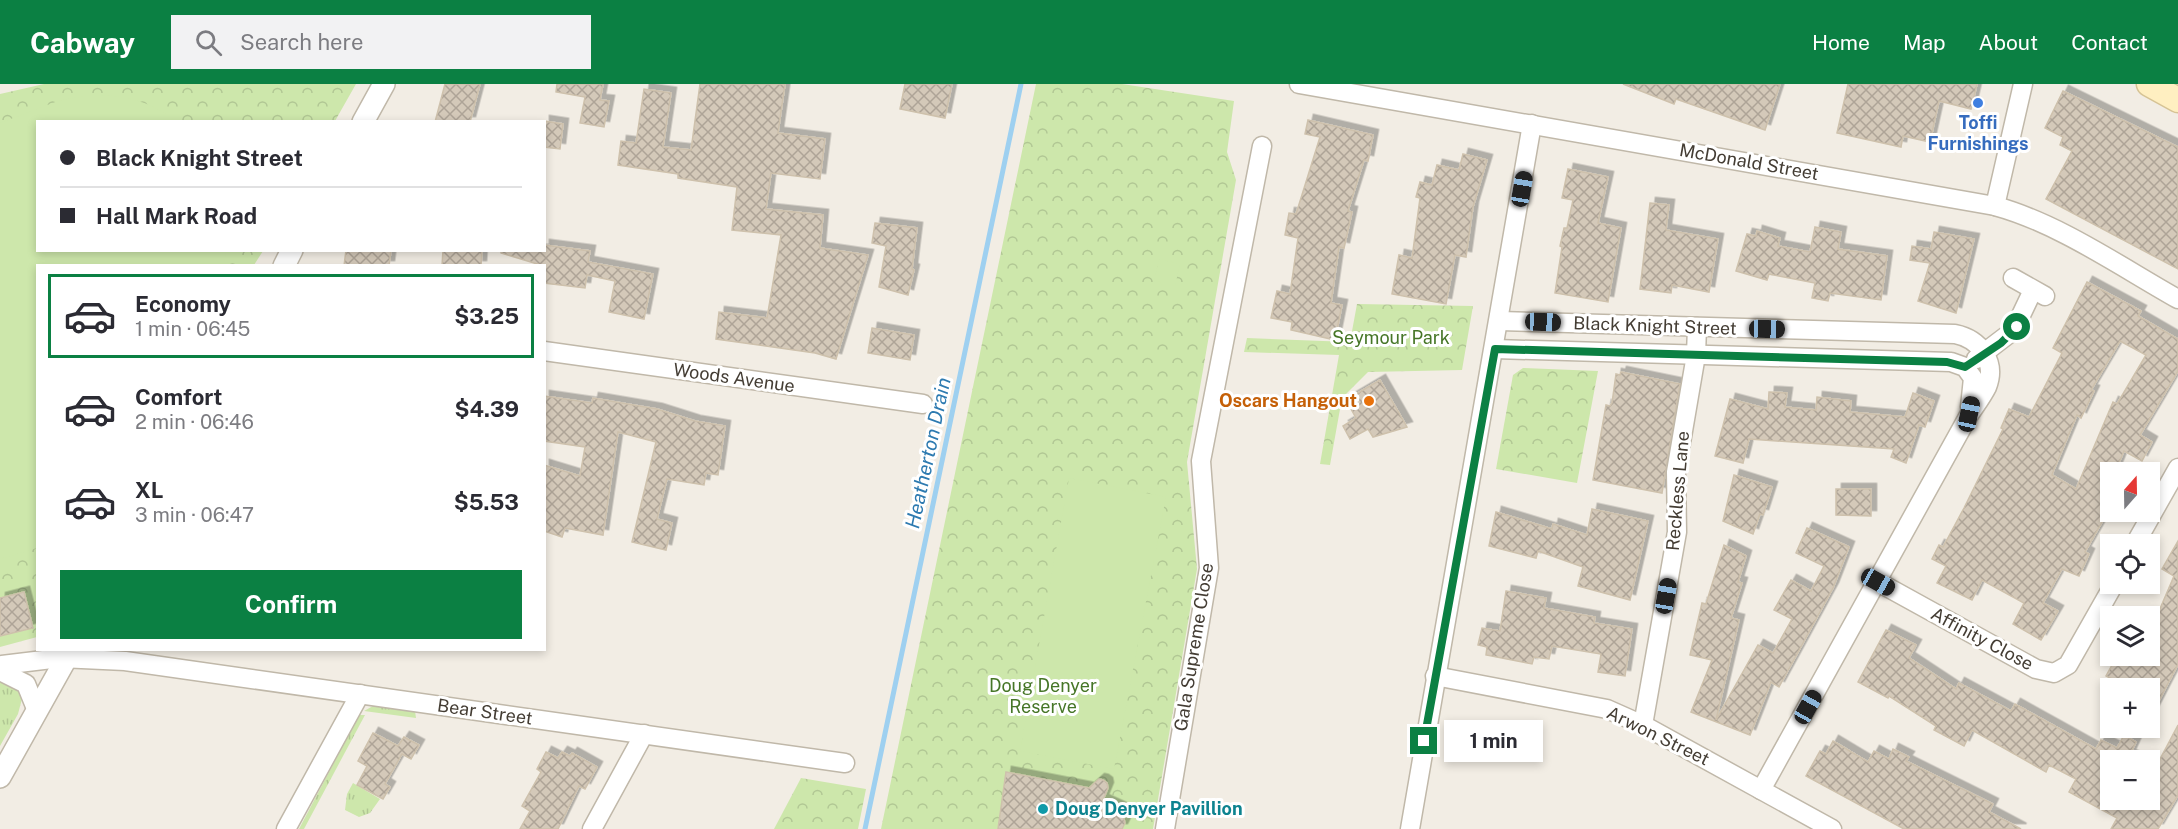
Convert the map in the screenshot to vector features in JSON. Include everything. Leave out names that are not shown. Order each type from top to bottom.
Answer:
[{"type":"main road","points":[[2149,84],[2178,100]]},
{"type":"street","points":[[364,120],[384,84]]},
{"type":"street","name":"McDonald Street","points":[[1299,84],[1995,206],[2016,212],[2050,227],[2178,299]]},
{"type":"street","points":[[1995,206],[2024,84]]},
{"type":"street","points":[[1410,829],[1435,676],[1500,321],[1532,124]]},
{"type":"street","name":"Gala Supreme Close","points":[[1165,829],[1209,568],[1201,461],[1262,146]]},
{"type":"street","points":[[1969,414],[1974,382],[1965,367],[2014,330],[2039,293],[2013,278]]},
{"type":"street","name":"Black Knight Street","points":[[1500,321],[1955,334],[1971,340],[1985,353]]},
{"type":"street","name":"Reckless Lane","points":[[1643,725],[1677,532],[1676,472],[1696,355],[1697,327]]},
{"type":"street","name":"Black Knight Street","points":[[1495,349],[1947,362],[1965,367]]},
{"type":"street","name":"Woods Avenue","points":[[546,351],[923,404]]},
{"type":"street","points":[[1761,790],[1969,414],[1988,384],[1989,367],[1985,353]]},
{"type":"street","points":[[2141,534],[2178,468]]},
{"type":"street","name":"Affinity Close","points":[[1878,582],[2036,669],[2054,673],[2068,666],[2108,594]]},
{"type":"street","points":[[1,667],[41,651]]},
{"type":"street","name":"Bear Street","points":[[100,651],[125,661]]},
{"type":"street","points":[[0,777],[69,654]]},
{"type":"street","name":"Bear Street","points":[[1,667],[69,654],[845,763]]},
{"type":"street","points":[[1,667],[26,684],[37,711]]},
{"type":"street","name":"Arwon Street","points":[[1435,676],[1607,709],[1643,725],[1832,829]]},
{"type":"street","points":[[286,829],[360,694]]},
{"type":"street","points":[[592,829],[644,734]]},
{"type":"green space","points":[[44,84],[356,84],[336,120],[36,120],[36,252],[262,252],[255,264],[36,264],[36,637],[0,647],[0,94]]},
{"type":"green space","name":"Doug Denyer Reserve","points":[[1036,84],[1122,84],[1234,101],[1227,152],[1236,180],[1187,462],[1197,569],[1153,829],[881,829]]},
{"type":"green space","points":[[89,95],[113,96],[146,104],[175,120],[36,120],[36,252],[226,252],[224,264],[36,264],[36,548],[0,559],[0,123],[58,101]]},
{"type":"green space","points":[[1159,259],[1180,264],[1175,286],[1162,286],[1160,282],[1154,281]]},
{"type":"green space","name":"Seymour Park","points":[[1357,304],[1473,306],[1462,370],[1368,372],[1342,398],[1330,465],[1320,464],[1339,355],[1244,352],[1247,338],[1350,342]]},
{"type":"green space","points":[[1523,368],[1598,371],[1577,483],[1496,469],[1513,375]]},
{"type":"green space","points":[[1069,478],[1166,497],[1114,769],[1020,751]]},
{"type":"green space","points":[[0,682],[16,687],[23,695],[18,714],[0,746]]},
{"type":"green space","points":[[373,706],[415,711],[416,718],[364,711]]},
{"type":"green space","points":[[359,715],[365,715],[304,829],[299,829]]},
{"type":"green space","points":[[801,778],[866,789],[858,829],[774,829]]},
{"type":"green space","points":[[353,783],[380,799],[370,813],[359,817],[345,810],[347,794]]},
{"type":"building","points":[[445,84],[480,84],[471,120],[436,120]]},
{"type":"building","points":[[557,84],[603,84],[600,100],[609,101],[604,127],[580,123],[585,97],[556,92]]},
{"type":"building","points":[[700,84],[785,84],[778,133],[825,139],[820,179],[771,173],[766,209],[823,215],[820,248],[868,255],[836,359],[815,353],[716,339],[719,312],[767,318],[781,235],[732,230],[737,187],[678,178],[678,174],[618,165],[621,141],[636,143],[644,89],[671,93],[663,147],[691,150]]},
{"type":"building","points":[[905,84],[952,84],[945,118],[900,109]]},
{"type":"building","points":[[1623,84],[1780,84],[1765,130],[1676,99],[1674,104]]},
{"type":"building","points":[[1848,84],[1977,84],[1971,109],[1939,101],[1930,142],[1903,136],[1901,147],[1837,133]]},
{"type":"building","points":[[2063,91],[2178,147],[2178,269],[2046,199],[2072,151],[2060,145],[2063,137],[2045,128]]},
{"type":"building","points":[[1308,120],[1373,135],[1368,161],[1364,160],[1348,211],[1352,212],[1344,248],[1339,247],[1331,303],[1342,305],[1335,340],[1291,330],[1292,322],[1271,318],[1277,291],[1290,294],[1298,238],[1285,235],[1289,213],[1296,214],[1320,137],[1305,134]]},
{"type":"building","points":[[546,121],[563,124],[560,149],[546,147]]},
{"type":"building","points":[[1463,154],[1487,160],[1473,207],[1466,257],[1455,255],[1446,304],[1392,294],[1399,255],[1412,258],[1420,198],[1416,197],[1420,182],[1432,185],[1437,165],[1459,170]]},
{"type":"building","points":[[1568,169],[1608,177],[1598,223],[1621,228],[1608,302],[1555,293],[1562,247],[1560,246],[1564,228],[1567,228],[1573,200],[1562,198]]},
{"type":"building","points":[[1650,203],[1669,205],[1666,230],[1718,239],[1709,292],[1672,285],[1671,293],[1640,289]]},
{"type":"building","points":[[875,223],[917,228],[912,269],[914,270],[908,295],[879,287],[886,246],[872,243]]},
{"type":"building","points":[[1815,227],[1841,232],[1838,249],[1887,256],[1881,300],[1830,293],[1828,301],[1812,298],[1815,283],[1769,274],[1767,280],[1736,271],[1747,234],[1756,236],[1757,231],[1780,238],[1778,246],[1810,252]]},
{"type":"building","points":[[1934,232],[1974,239],[1956,313],[1918,301],[1930,263],[1910,260],[1912,246],[1931,249]]},
{"type":"building","points":[[546,245],[590,251],[588,262],[653,274],[644,319],[609,312],[615,281],[587,275],[585,288],[546,283],[546,264],[537,264],[501,253],[546,252]]},
{"type":"building","points":[[346,252],[391,252],[389,264],[344,264]]},
{"type":"building","points":[[443,252],[482,252],[481,264],[442,264]]},
{"type":"building","points":[[2087,282],[2141,311],[2138,316],[2178,339],[2178,371],[2140,435],[2152,442],[2142,461],[2124,451],[2119,462],[2100,462],[2100,522],[2102,522],[2085,552],[2089,554],[2079,576],[2062,569],[2043,603],[2058,611],[2041,640],[2013,624],[2024,603],[1982,580],[1972,600],[1937,583],[1946,566],[1932,559],[1939,545],[1943,547],[1964,508],[2003,429],[2001,428],[2009,409],[2029,417],[2062,353],[2053,348]],"holes":[[[2120,341],[2146,355],[2117,404],[2113,402],[2076,489],[2052,475],[2077,415],[2081,418],[2094,391],[2091,390]]]},
{"type":"building","points":[[872,328],[914,335],[910,360],[868,353]]},
{"type":"building","points":[[1621,372],[1680,384],[1662,493],[1593,480],[1606,405],[1610,406],[1612,403],[1616,374],[1620,375]]},
{"type":"building","points":[[1380,380],[1407,427],[1373,437],[1368,429],[1350,439],[1343,426],[1356,418],[1346,400]]},
{"type":"building","points":[[1769,392],[1787,393],[1785,407],[1816,410],[1817,397],[1851,401],[1850,412],[1905,417],[1913,393],[1934,401],[1925,427],[1919,425],[1906,463],[1891,457],[1894,449],[1749,439],[1743,463],[1715,456],[1730,399],[1768,409]]},
{"type":"building","points":[[546,396],[592,403],[593,398],[657,409],[695,421],[725,426],[718,475],[706,473],[704,485],[667,479],[657,519],[672,523],[666,550],[632,542],[656,442],[618,432],[603,535],[565,528],[562,537],[546,532],[546,466],[580,476],[585,447],[546,441]]},
{"type":"building","points":[[1734,475],[1772,487],[1763,515],[1760,514],[1753,534],[1723,521]]},
{"type":"building","points":[[1836,489],[1871,489],[1871,516],[1836,515]]},
{"type":"building","points":[[1592,509],[1648,521],[1630,600],[1578,586],[1583,567],[1538,551],[1536,558],[1489,546],[1496,512],[1552,529],[1553,524],[1587,535]]},
{"type":"building","points":[[1807,528],[1849,547],[1833,588],[1779,687],[1771,682],[1750,735],[1691,712],[1712,660],[1690,655],[1702,603],[1706,604],[1724,545],[1746,556],[1738,582],[1742,583],[1731,618],[1739,620],[1716,720],[1758,645],[1773,653],[1792,619],[1774,610],[1791,580],[1811,591],[1824,566],[1796,553]]},
{"type":"building","points":[[2178,541],[2178,664],[2160,699],[2160,678],[2110,678],[2106,676],[2112,666],[2160,666],[2160,609],[2174,576],[2162,569]]},
{"type":"building","points":[[1506,591],[1546,598],[1544,608],[1595,617],[1594,623],[1632,629],[1625,676],[1598,672],[1601,654],[1552,646],[1549,659],[1534,657],[1532,664],[1486,655],[1487,647],[1478,645],[1482,628],[1500,631]]},
{"type":"building","points":[[24,592],[33,628],[0,636],[0,598]]},
{"type":"building","points":[[1886,630],[1916,645],[1909,658],[1956,689],[1959,683],[2011,711],[2015,704],[2096,749],[2101,740],[2117,748],[2122,738],[2129,738],[2136,742],[2132,750],[2100,750],[2100,809],[2069,792],[2076,779],[2049,765],[2046,772],[1972,730],[1964,746],[1934,730],[1936,726],[1889,696],[1888,698],[1858,682]]},
{"type":"building","points":[[2178,725],[2178,795],[2158,829],[2111,829],[2117,818],[2102,810],[2160,810],[2160,759]]},
{"type":"building","points":[[373,733],[398,746],[404,737],[419,745],[411,759],[402,754],[385,784],[390,787],[383,799],[357,785],[367,766],[358,761]]},
{"type":"building","points":[[1833,741],[1868,762],[1874,751],[1889,759],[1893,749],[1909,757],[1906,761],[1993,804],[1989,812],[2021,829],[1904,829],[1806,776],[1820,751],[1826,754]]},
{"type":"building","points":[[546,752],[558,758],[562,752],[570,756],[572,753],[597,767],[585,789],[579,786],[558,829],[520,829],[530,811],[522,806],[541,772],[537,769]]},
{"type":"building","name":"Doug Denyer Pavillion","points":[[1006,772],[1089,788],[1099,779],[1103,780],[1107,783],[1108,788],[1103,800],[1121,808],[1125,823],[1122,829],[998,829]]},
{"type":"waterway","name":"Heatherton Drain","points":[[865,829],[1021,84]]},
{"type":"place","name":"Toffi Furnishings","points":[[1978,103]]},
{"type":"place","name":"Oscars Hangout","points":[[1369,401]]},
{"type":"place","name":"Doug Denyer Pavillion","points":[[1043,809]]},
{"type":"route","points":[[1424,741],[1495,349],[1947,362],[1965,367],[2001,343],[2017,327]]}]
